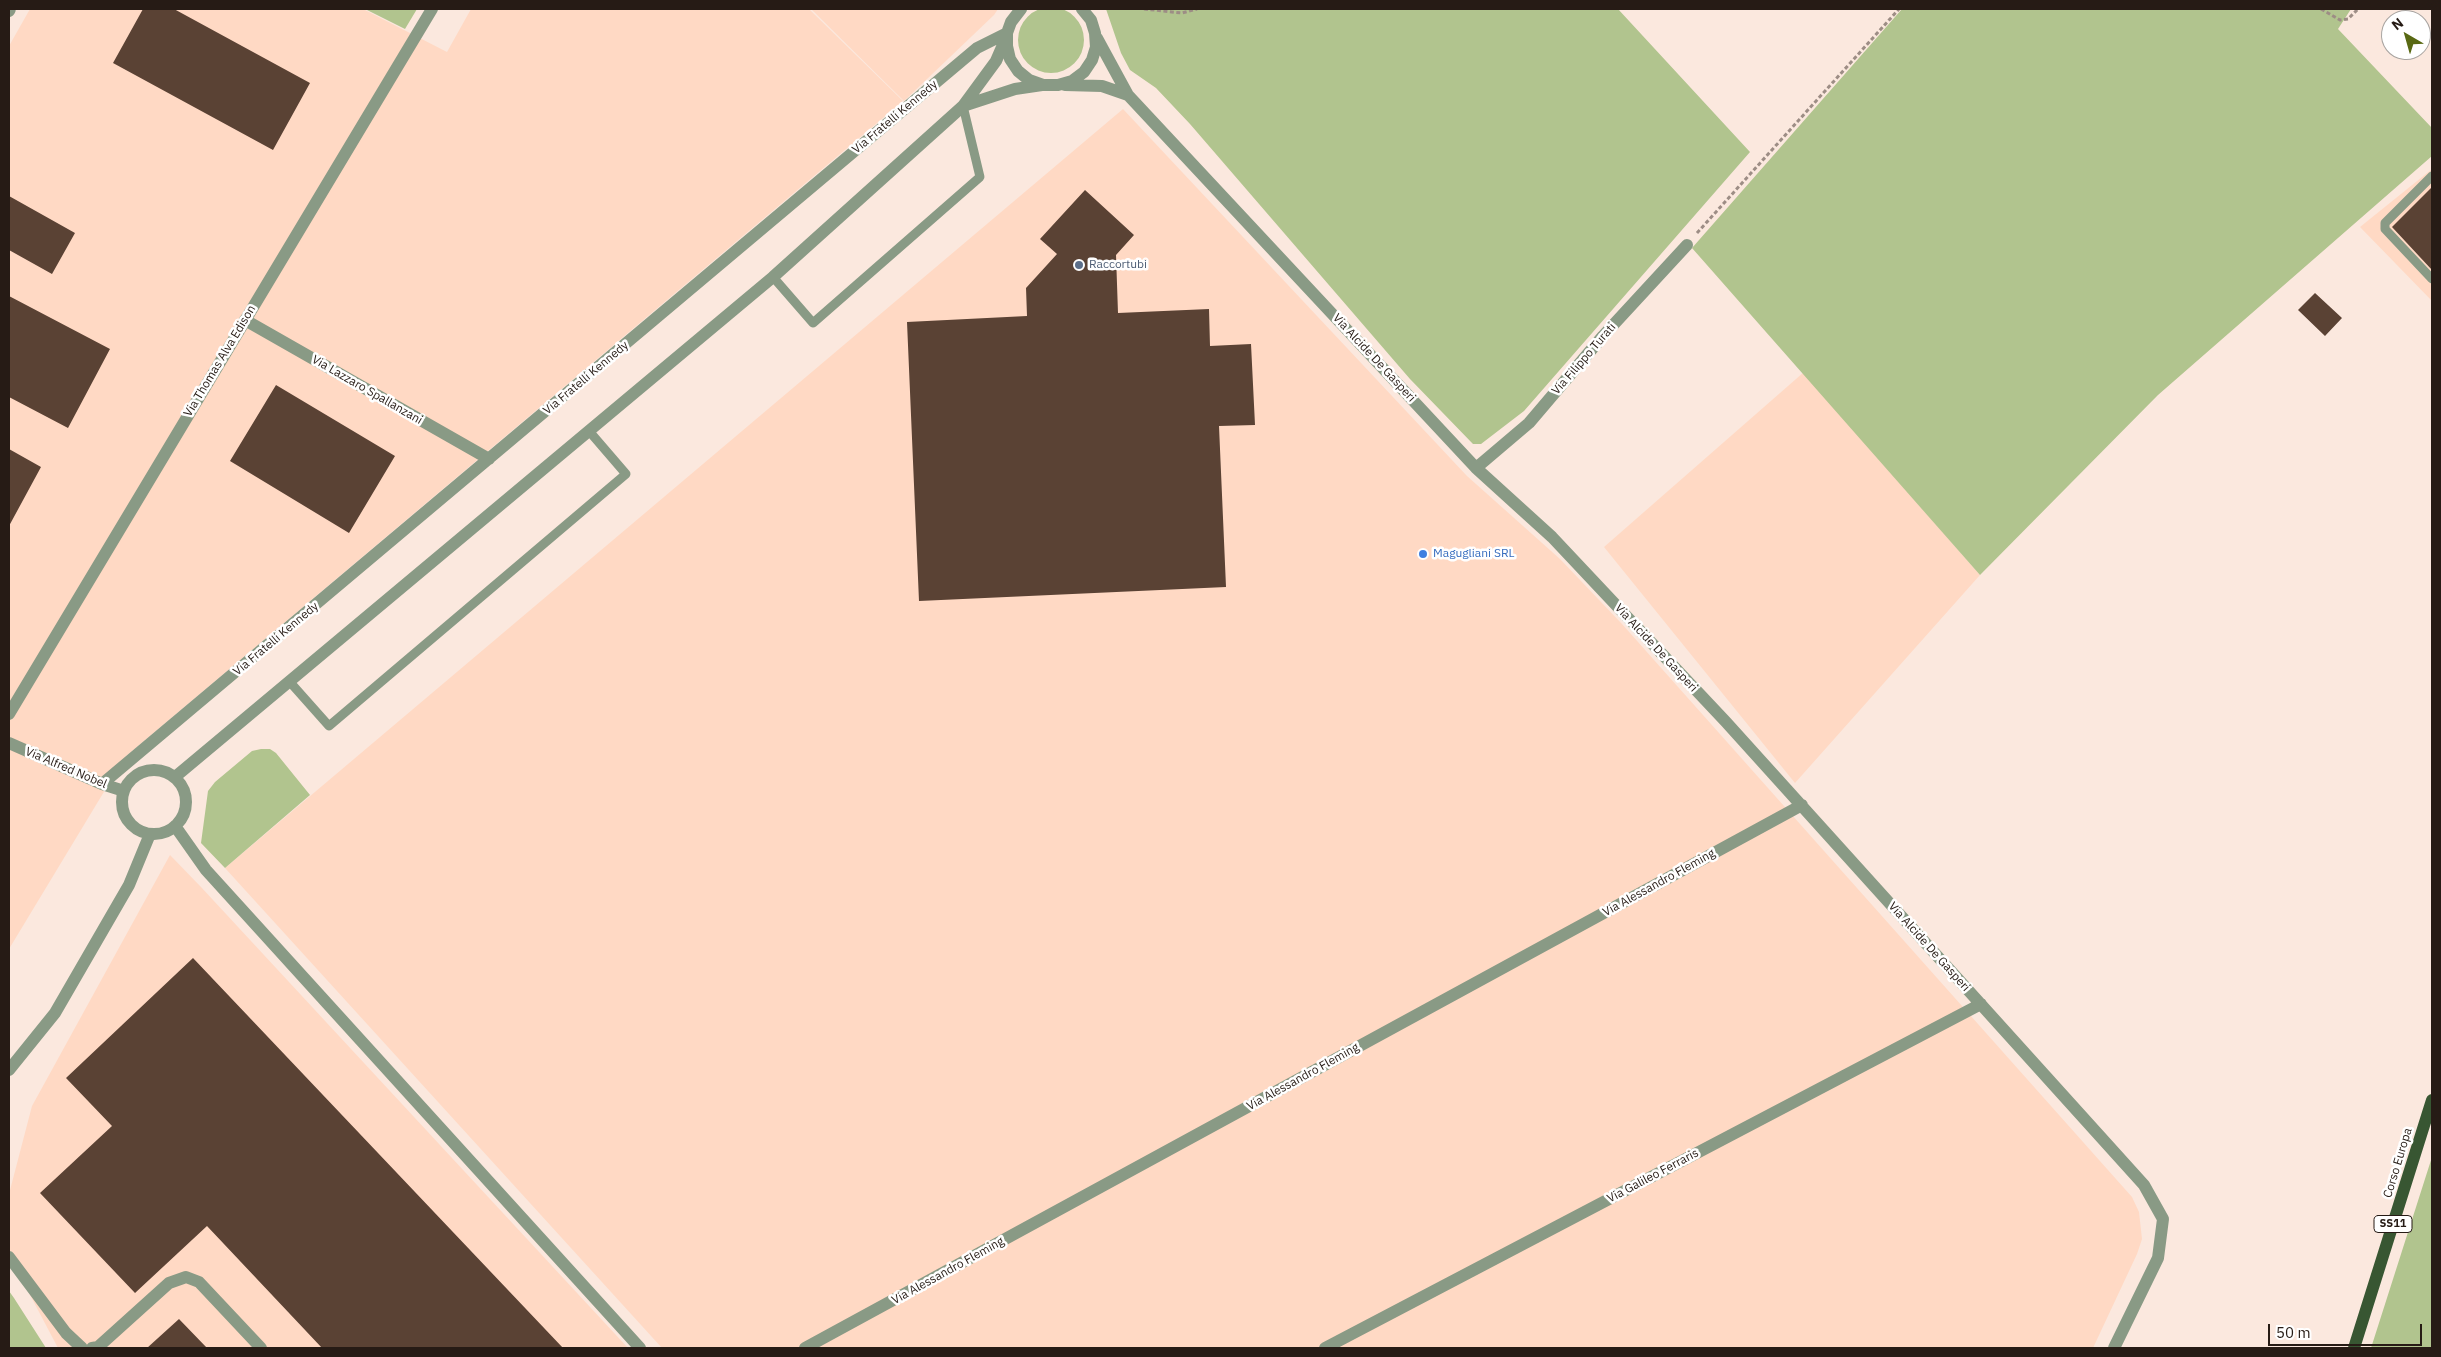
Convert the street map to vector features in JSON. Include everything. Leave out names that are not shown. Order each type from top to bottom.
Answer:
[{"type":"main road","name":"Corso Europa","points":[[2354,1348],[2432,1100]]},
{"type":"street","name":"Via Thomas Alva Edison","points":[[9,714],[432,9]]},
{"type":"street","points":[[175,777],[773,277],[963,106],[996,61],[1011,21],[1021,9]]},
{"type":"street","name":"Via Alcide De Gasperi","points":[[1082,9],[1091,20],[1095,33],[1128,95],[1476,468],[1552,537],[1802,806],[2144,1185],[2163,1219],[2158,1258],[2114,1348]]},
{"type":"street","points":[[1011,21],[1007,46],[1010,59],[1018,71],[1029,80],[1043,85]]},
{"type":"street","name":"Via Fratelli Kennedy","points":[[102,784],[1011,21]]},
{"type":"street","points":[[1058,85],[1072,81],[1084,72],[1092,60],[1096,47],[1095,33]]},
{"type":"street","name":"Via Alcide De Gasperi","points":[[1043,85],[1078,84],[1102,86],[1128,95]]},
{"type":"street","points":[[963,106],[1014,89],[1043,85]]},
{"type":"street","name":"Via Filippo Turati","points":[[1476,468],[1529,423],[1603,336],[1687,245]]},
{"type":"street","name":"Via Lazzaro Spallanzani","points":[[245,320],[489,459]]},
{"type":"street","name":"Via Alfred Nobel","points":[[9,743],[102,784],[124,791]]},
{"type":"street","points":[[160,770],[175,777],[185,792],[186,802],[181,819],[175,826],[159,834],[150,834],[131,825],[125,816],[122,806],[124,791],[133,777],[143,772],[160,770]]},
{"type":"street","name":"Via Alessandro Fleming","points":[[805,1348],[1802,806]]},
{"type":"street","points":[[175,826],[206,870],[640,1348]]},
{"type":"street","points":[[9,1070],[55,1013],[129,885],[150,834]]},
{"type":"street","name":"Via Galileo Ferraris","points":[[1325,1348],[1981,1004]]},
{"type":"street","points":[[9,1258],[66,1333],[82,1348]]},
{"type":"street","points":[[92,1348],[98,1348],[169,1284],[186,1277],[199,1282],[261,1348]]},
{"type":"lane","points":[[773,277],[813,323],[980,177],[963,106]]},
{"type":"lane","points":[[2432,176],[2385,223],[2385,229],[2432,279]]},
{"type":"lane","points":[[289,681],[330,726],[626,474],[589,431]]},
{"type":"path","points":[[1144,9],[1182,13],[1197,9]]},
{"type":"path","points":[[1687,245],[1899,9]]},
{"type":"path","points":[[2321,9],[2340,20],[2348,18],[2358,9]]},
{"type":"shaded area","points":[[30,9],[363,9],[447,52],[471,9],[809,9],[903,101],[125,757],[9,949],[9,46]]},
{"type":"shaded area","points":[[811,9],[998,9],[904,101]]},
{"type":"shaded area","points":[[1123,109],[1467,476],[1560,559],[1622,624],[2132,1197],[2139,1212],[2142,1239],[2137,1254],[2093,1348],[662,1348],[225,868]]},
{"type":"shaded area","points":[[2432,169],[2432,301],[2360,227]]},
{"type":"shaded area","points":[[1804,372],[1980,575],[1795,783],[1604,547]]},
{"type":"shaded area","points":[[170,855],[628,1348],[58,1348],[9,1255],[9,1194],[32,1106]]},
{"type":"green space","points":[[1051,7],[1064,10],[1074,17],[1081,27],[1084,40],[1081,53],[1074,63],[1064,70],[1051,73],[1038,70],[1028,63],[1021,53],[1018,40],[1021,27],[1028,17],[1038,10]]},
{"type":"green space","points":[[365,9],[417,9],[405,29]]},
{"type":"green space","points":[[1106,9],[1618,9],[1750,152],[1524,411],[1481,444],[1473,444],[1410,379],[1190,124],[1156,88],[1130,70],[1121,53]]},
{"type":"green space","points":[[1902,9],[2351,9],[2338,29],[2432,128],[2432,156],[2158,395],[1980,575],[1692,248]]},
{"type":"green space","points":[[270,749],[276,753],[310,795],[225,868],[201,843],[208,791],[215,782],[252,751]]},
{"type":"green space","points":[[2432,1157],[2432,1348],[2371,1348]]},
{"type":"green space","points":[[9,1291],[14,1298],[46,1348],[9,1348]]},
{"type":"building","points":[[143,9],[174,9],[310,83],[273,150],[113,63]]},
{"type":"building","points":[[2432,187],[2432,270],[2392,227]]},
{"type":"building","points":[[1085,190],[1134,235],[1116,255],[1118,313],[1209,309],[1210,346],[1251,344],[1255,425],[1219,426],[1226,587],[919,601],[907,322],[1027,316],[1026,288],[1057,254],[1040,239]]},
{"type":"building","points":[[9,196],[75,233],[52,274],[9,250]]},
{"type":"building","points":[[2315,293],[2342,318],[2325,336],[2298,310]]},
{"type":"building","points":[[9,296],[110,349],[68,428],[9,397]]},
{"type":"building","points":[[276,385],[395,456],[349,533],[230,461]]},
{"type":"building","points":[[9,449],[41,467],[9,526]]},
{"type":"building","points":[[193,958],[563,1348],[322,1348],[207,1226],[135,1293],[40,1193],[112,1126],[66,1078]]},
{"type":"building","points":[[179,1319],[207,1348],[147,1348]]},
{"type":"place","name":"Raccortubi","points":[[1079,265]]},
{"type":"place","name":"Magugliani SRL","points":[[1423,554]]}]
